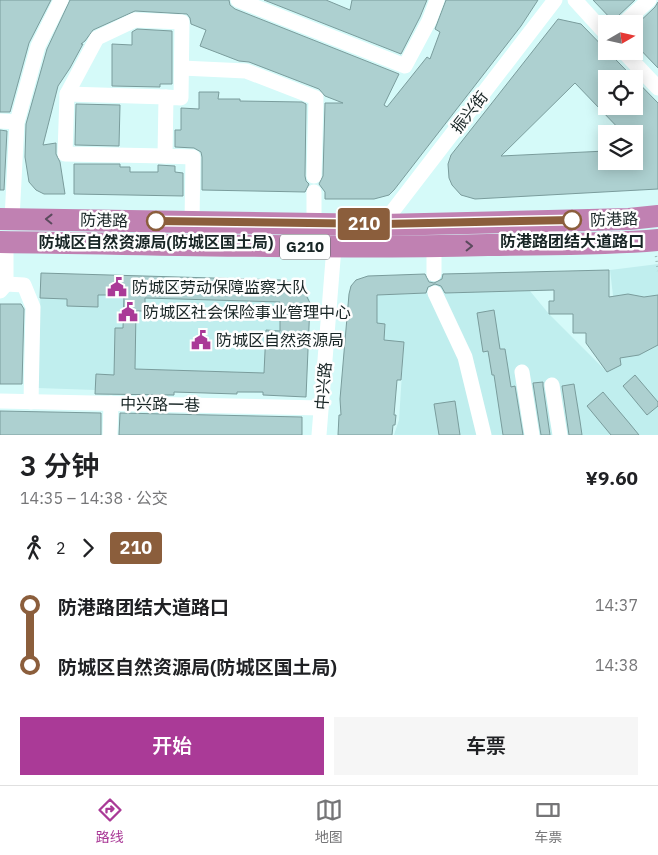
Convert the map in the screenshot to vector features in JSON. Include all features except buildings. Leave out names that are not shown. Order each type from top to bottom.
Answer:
[{"type":"highway","name":"防港路","points":[[6,219],[382,224],[630,219],[658,216]]},
{"type":"highway","name":"防港路","points":[[3,242],[334,247],[658,240]]},
{"type":"street","points":[[6,219],[17,122],[38,46],[61,0]]},
{"type":"street","points":[[238,0],[404,66],[429,21],[437,0]]},
{"type":"street","name":"振兴街","points":[[382,224],[555,0]]},
{"type":"street","points":[[575,0],[598,25]]},
{"type":"street","points":[[633,15],[649,0]]},
{"type":"street","points":[[67,94],[181,98],[182,22],[135,20],[97,38],[67,94],[66,154],[193,157],[192,222]]},
{"type":"street","points":[[632,60],[658,88]]},
{"type":"street","points":[[182,68],[246,71],[316,98],[314,176]]},
{"type":"street","points":[[165,156],[166,97]]},
{"type":"street","points":[[0,121],[17,122]]},
{"type":"street","points":[[314,192],[314,224]]},
{"type":"street","points":[[630,219],[658,211]]},
{"type":"street","points":[[3,242],[3,288],[24,285],[32,307],[31,402]]},
{"type":"street","points":[[434,246],[434,274]]},
{"type":"street","name":"中兴路","points":[[319,435],[334,247]]},
{"type":"street","points":[[435,293],[465,357],[484,435]]},
{"type":"street","points":[[522,372],[532,435]]},
{"type":"street","points":[[552,386],[560,435]]},
{"type":"street","name":"中兴路一巷","points":[[0,401],[321,408]]},
{"type":"street","points":[[110,435],[111,403]]},
{"type":"shaded area","points":[[658,264],[658,435],[394,435],[399,420],[404,342],[384,340],[377,323],[377,295],[430,293],[430,274],[529,272],[530,291],[549,314],[607,372],[621,364],[610,270]]},
{"type":"shaded area","points":[[41,273],[287,281],[299,285],[309,298],[309,332],[266,331],[263,393],[174,392],[174,396],[95,394],[95,390],[38,388]]},
{"type":"bus line","name":"210","points":[[156,221],[382,224],[572,220]]},
{"type":"place","name":"防港路团结大道路口","points":[[572,220]]},
{"type":"place","name":"防城区自然资源局(防城区国土局)","points":[[156,221]]},
{"type":"place","name":"防城区劳动保障监察大队","points":[[117,287]]},
{"type":"place","name":"防城区社会保险事业管理中心","points":[[128,312]]},
{"type":"place","name":"防城区自然资源局","points":[[201,340]]}]
